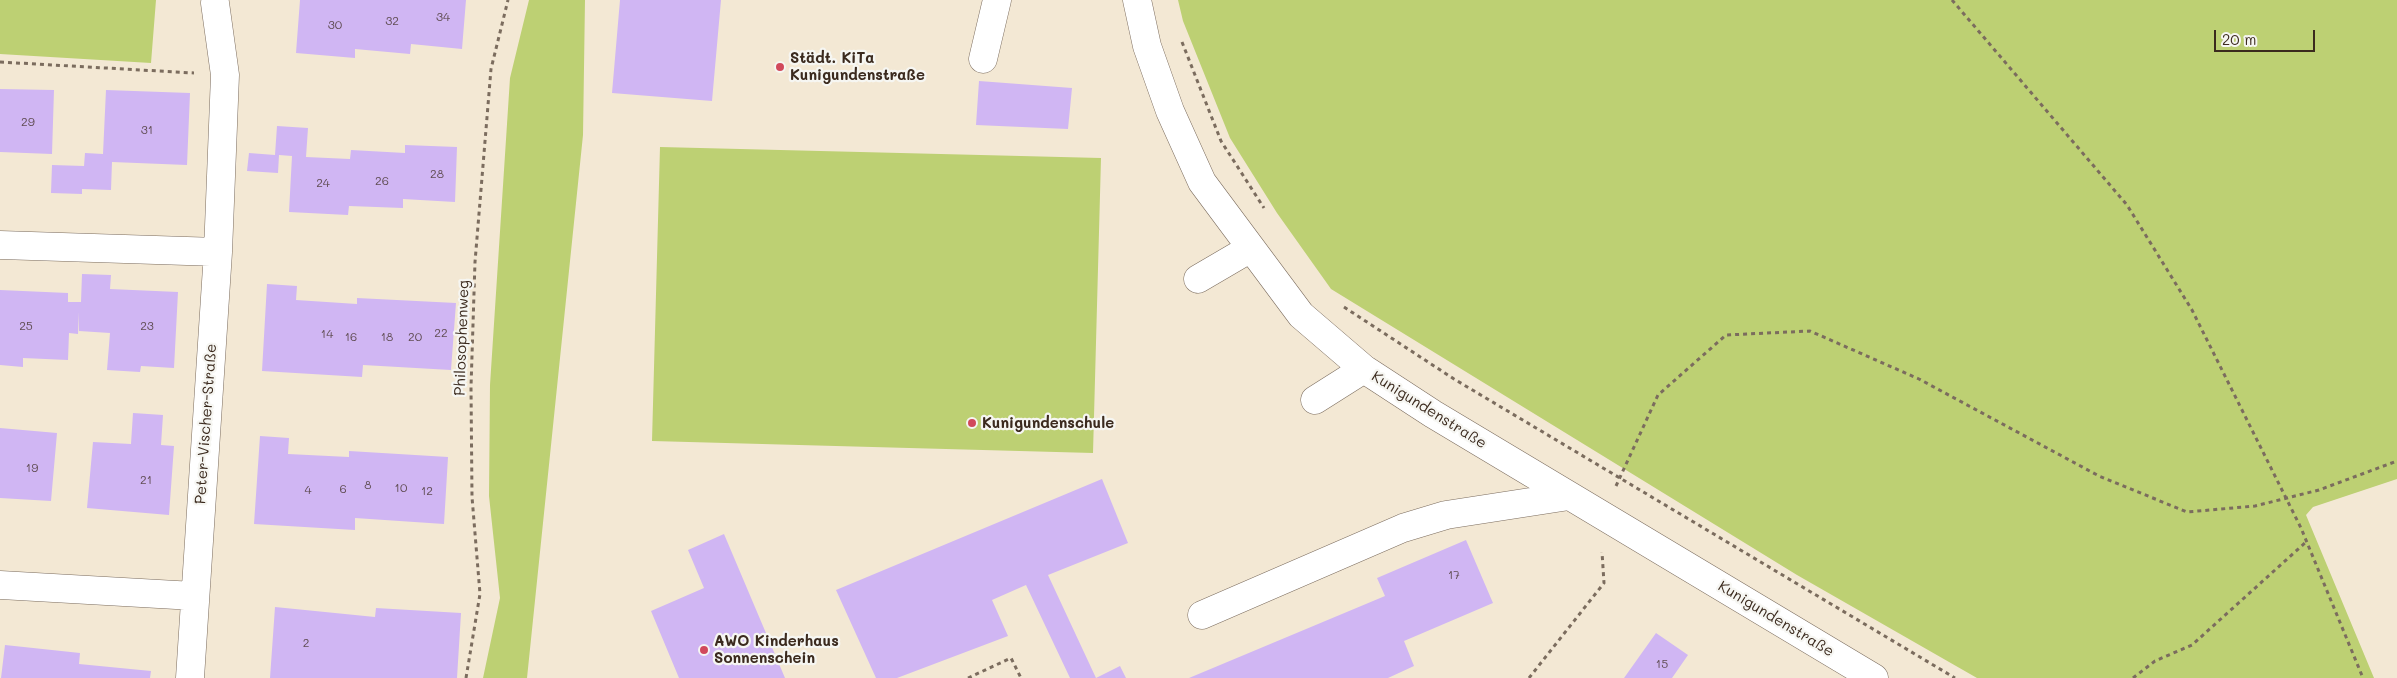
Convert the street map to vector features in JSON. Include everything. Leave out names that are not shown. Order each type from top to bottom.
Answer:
[{"type":"street","points":[[984,58],[997,0]]},
{"type":"street","name":"Kunigundenstraße","points":[[1137,0],[1147,46],[1170,111],[1202,182],[1302,314],[1364,369],[1433,414],[1874,678]]},
{"type":"street","name":"Peter-Vischer-Straße","points":[[190,678],[218,252],[225,75],[215,3]]},
{"type":"street","points":[[0,245],[218,252]]},
{"type":"street","points":[[1198,279],[1251,248]]},
{"type":"street","points":[[1315,400],[1364,369]]},
{"type":"street","points":[[1202,615],[1403,528],[1446,515],[1569,496]]},
{"type":"street","points":[[0,585],[194,596]]},
{"type":"path","name":"Philosophenweg","points":[[466,678],[480,594],[472,497],[471,387],[475,262],[491,69],[508,0]]},
{"type":"path","points":[[1952,0],[2127,205],[2192,310],[2286,498],[2363,678]]},
{"type":"path","points":[[1181,41],[1221,141],[1265,210]]},
{"type":"path","points":[[0,62],[225,75]]},
{"type":"path","points":[[1343,307],[1454,379],[1620,480],[1955,678]]},
{"type":"path","points":[[1620,480],[1658,396],[1726,334],[1810,331],[1919,379],[2099,476],[2187,512],[2254,506],[2319,490],[2397,461]]},
{"type":"path","points":[[1529,678],[1604,583],[1599,514]]},
{"type":"path","points":[[2133,678],[2155,661],[2192,645],[2306,542]]},
{"type":"path","points":[[968,678],[1011,658],[1020,678]]},
{"type":"green space","points":[[0,0],[156,0],[151,63],[0,54]]},
{"type":"green space","points":[[529,0],[585,0],[583,135],[527,678],[483,678],[500,598],[489,496],[490,385],[510,78]]},
{"type":"green space","points":[[1178,0],[2397,0],[2397,479],[2313,507],[2306,515],[2374,678],[1977,678],[1797,575],[1331,289],[1277,213],[1230,138],[1183,21]]},
{"type":"green space","points":[[660,147],[1101,158],[1093,453],[652,441]]},
{"type":"building","points":[[300,0],[466,0],[462,49],[411,44],[410,54],[355,49],[355,58],[296,53]]},
{"type":"building","points":[[620,0],[721,0],[712,101],[612,93]]},
{"type":"building","points":[[979,81],[1072,88],[1068,129],[976,125]]},
{"type":"building","points":[[0,89],[54,90],[52,154],[0,152]]},
{"type":"building","points":[[106,90],[190,93],[187,165],[112,162],[111,190],[82,189],[82,194],[51,193],[52,165],[84,166],[85,153],[103,154]]},
{"type":"building","points":[[277,126],[308,128],[306,157],[350,159],[351,150],[405,153],[405,145],[457,147],[455,202],[403,199],[403,208],[349,206],[348,215],[289,212],[292,156],[279,155],[278,173],[247,171],[249,153],[275,155]]},
{"type":"building","points":[[82,274],[111,275],[110,289],[178,292],[174,368],[141,366],[140,372],[107,370],[110,333],[79,331],[79,312],[78,334],[69,333],[68,360],[23,358],[23,367],[0,365],[0,290],[68,293],[68,302],[81,302]]},
{"type":"building","points":[[267,284],[297,286],[296,300],[357,304],[357,298],[456,303],[451,370],[363,365],[362,377],[262,371]]},
{"type":"building","points":[[133,413],[163,415],[161,445],[174,446],[169,515],[87,508],[93,442],[131,444]]},
{"type":"building","points":[[0,428],[57,433],[51,501],[0,498]]},
{"type":"building","points":[[260,436],[289,438],[288,454],[349,457],[349,451],[448,457],[444,524],[355,518],[355,530],[254,524]]},
{"type":"building","points":[[1102,479],[1128,543],[1048,575],[1096,678],[1070,678],[1026,585],[992,600],[1008,636],[897,678],[876,678],[836,590]]},
{"type":"building","points":[[724,534],[785,678],[679,678],[651,611],[704,588],[688,550]]},
{"type":"building","points":[[1466,540],[1493,603],[1404,641],[1414,666],[1388,678],[1189,678],[1385,596],[1377,578]]},
{"type":"building","points":[[275,607],[375,617],[376,608],[461,613],[457,678],[270,678]]},
{"type":"building","points":[[1656,633],[1688,655],[1672,678],[1624,678]]},
{"type":"building","points":[[5,645],[80,653],[79,664],[151,671],[150,678],[1,678]]},
{"type":"building","points":[[1120,666],[1126,678],[1096,678]]},
{"type":"place","name":"Städt. KiTa Kunigundenstraße","points":[[780,67]]},
{"type":"place","name":"Kunigundenschule","points":[[972,423]]},
{"type":"place","name":"AWO Kinderhaus Sonnenschein","points":[[704,650]]}]
